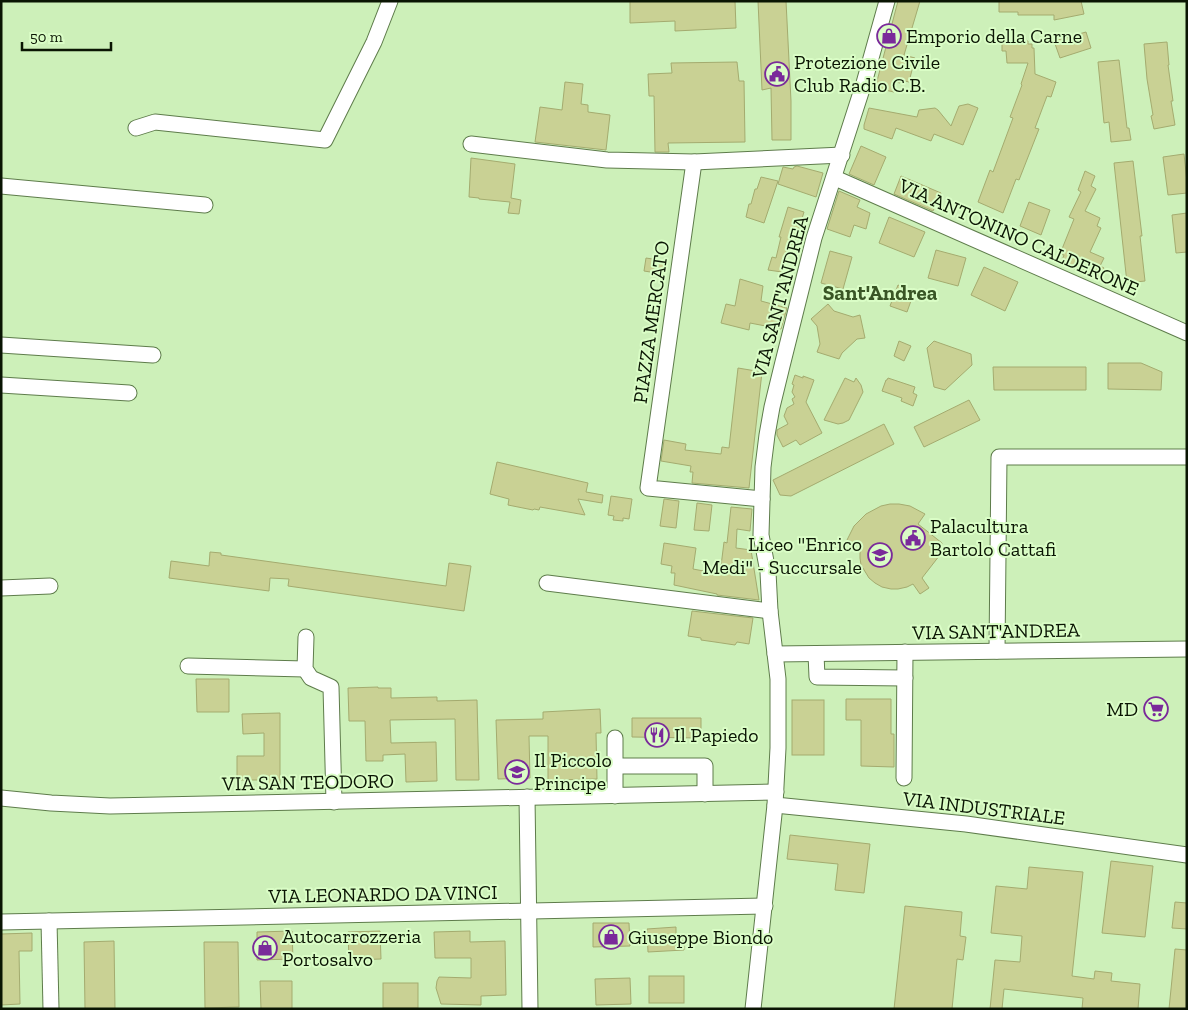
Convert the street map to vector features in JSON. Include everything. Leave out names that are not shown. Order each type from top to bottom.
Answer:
[{"type":"street","points":[[136,128],[155,122],[324,140],[374,42],[390,1]]},
{"type":"street","name":"VIA SANT'ANDREA","points":[[753,1009],[776,799],[778,748],[778,679],[770,611],[768,572],[761,535],[763,467],[772,407],[814,238],[835,178],[887,1]]},
{"type":"street","points":[[470,144],[607,160],[694,162],[842,155]]},
{"type":"street","name":"PIAZZA MERCATO","points":[[694,162],[648,488],[762,499]]},
{"type":"street","name":"VIA ANTONINO CALDERONE","points":[[835,178],[1187,333]]},
{"type":"street","points":[[1,186],[205,204]]},
{"type":"street","points":[[1,345],[153,355]]},
{"type":"street","points":[[1,385],[129,393]]},
{"type":"street","points":[[997,651],[999,456],[1187,457]]},
{"type":"street","points":[[547,583],[770,611]]},
{"type":"street","points":[[1,588],[50,586]]},
{"type":"street","points":[[306,637],[305,669],[311,678],[331,688],[334,802]]},
{"type":"street","name":"VIA SANT'ANDREA","points":[[775,654],[1187,649]]},
{"type":"street","points":[[904,778],[905,652]]},
{"type":"street","points":[[816,654],[817,677],[905,678]]},
{"type":"street","points":[[188,666],[305,669]]},
{"type":"street","points":[[615,738],[615,796]]},
{"type":"street","points":[[615,766],[705,766],[705,794]]},
{"type":"street","name":"VIA SAN TEODORO","points":[[1,798],[110,806],[705,794],[776,799]]},
{"type":"street","points":[[526,798],[530,1009]]},
{"type":"street","name":"VIA INDUSTRIALE","points":[[776,799],[1187,855]]},
{"type":"street","name":"VIA LEONARDO DA VINCI","points":[[1,922],[765,906]]},
{"type":"street","points":[[49,921],[51,1009]]},
{"type":"building","points":[[630,1],[735,1],[736,28],[675,31],[675,21],[630,23]]},
{"type":"building","points":[[758,1],[786,1],[791,140],[772,140],[771,88],[762,90]]},
{"type":"building","points":[[898,1],[920,1],[904,55],[915,58],[909,82],[901,80],[900,83],[896,82],[894,92],[880,89],[881,86],[876,85]]},
{"type":"building","points":[[999,1],[1081,1],[1084,14],[1054,20],[1054,15],[1018,15],[1018,12],[999,12]]},
{"type":"building","points":[[1086,32],[1091,48],[1060,58],[1054,41]]},
{"type":"building","points":[[1028,41],[1028,44],[1032,44],[1032,48],[1034,48],[1035,74],[1056,82],[1051,97],[1047,96],[1035,128],[1039,129],[1019,180],[1016,179],[1003,213],[978,202],[990,170],[993,172],[1013,118],[1010,117],[1028,63],[1007,63],[1006,51],[1002,51],[1002,42]]},
{"type":"building","points":[[1167,42],[1173,101],[1171,101],[1175,125],[1154,129],[1144,44]]},
{"type":"building","points":[[1119,60],[1127,128],[1129,128],[1131,140],[1111,142],[1109,122],[1104,123],[1098,62]]},
{"type":"building","points":[[737,62],[739,81],[744,81],[745,142],[668,143],[669,152],[655,152],[654,96],[649,96],[648,74],[672,73],[671,63]]},
{"type":"building","points":[[565,82],[583,84],[581,104],[588,105],[588,112],[610,115],[606,150],[535,142],[540,107],[562,110]]},
{"type":"building","points":[[968,104],[978,108],[963,145],[934,134],[931,141],[896,128],[892,139],[864,129],[869,108],[917,117],[919,110],[935,108],[951,126],[959,106]]},
{"type":"building","points":[[861,146],[886,157],[874,185],[849,174]]},
{"type":"building","points":[[1184,154],[1187,193],[1168,195],[1163,157]]},
{"type":"building","points":[[471,158],[515,164],[511,198],[521,200],[519,214],[508,213],[510,202],[469,197]]},
{"type":"building","points":[[1133,161],[1145,281],[1127,283],[1114,163]]},
{"type":"building","points":[[797,166],[823,173],[816,197],[778,184],[783,167],[793,169]]},
{"type":"building","points":[[1085,171],[1095,176],[1091,186],[1096,189],[1085,211],[1100,218],[1097,226],[1101,228],[1090,252],[1104,258],[1100,266],[1104,268],[1099,280],[1061,263],[1064,255],[1060,254],[1074,219],[1069,217],[1081,192],[1078,190]]},
{"type":"building","points":[[901,176],[941,193],[933,211],[894,194]]},
{"type":"building","points":[[761,177],[778,181],[764,223],[746,217],[749,204],[751,204]]},
{"type":"building","points":[[839,191],[860,200],[857,207],[870,213],[866,229],[854,225],[850,237],[827,229]]},
{"type":"building","points":[[1029,202],[1050,210],[1041,235],[1020,226]]},
{"type":"building","points":[[788,207],[804,212],[795,241],[792,250],[787,248],[782,272],[768,270],[772,257],[776,258],[781,237],[779,237]]},
{"type":"building","points":[[1187,213],[1187,252],[1176,253],[1172,215]]},
{"type":"building","points":[[889,217],[925,232],[914,257],[879,243]]},
{"type":"building","points":[[936,250],[966,258],[958,286],[928,278]]},
{"type":"building","points":[[830,251],[852,257],[843,289],[821,283]]},
{"type":"building","points":[[646,258],[665,261],[663,274],[644,271]]},
{"type":"building","points":[[984,267],[1018,282],[1005,311],[971,295]]},
{"type":"building","points":[[740,279],[763,286],[761,301],[787,308],[781,329],[750,323],[749,330],[721,323],[726,304],[735,306]]},
{"type":"building","points":[[898,285],[906,288],[905,291],[911,294],[910,297],[912,298],[907,312],[890,306]]},
{"type":"building","points":[[828,304],[834,311],[853,317],[860,315],[865,338],[857,339],[842,353],[839,359],[817,352],[820,344],[817,326],[811,319]]},
{"type":"building","points":[[899,341],[911,346],[904,361],[894,356]]},
{"type":"building","points":[[934,341],[971,354],[972,365],[945,390],[934,387],[927,348]]},
{"type":"building","points":[[1108,363],[1141,363],[1162,372],[1161,390],[1108,389]]},
{"type":"building","points":[[993,367],[1086,367],[1086,390],[994,390]]},
{"type":"building","points":[[738,368],[762,372],[749,488],[692,483],[693,472],[690,472],[691,466],[661,461],[664,440],[686,444],[685,450],[721,454],[722,447],[729,448]]},
{"type":"building","points":[[795,375],[814,380],[806,402],[822,433],[800,445],[796,440],[783,447],[777,435],[777,430],[788,424],[784,416],[787,408],[794,404],[792,399],[795,397],[792,392],[794,385],[792,384]]},
{"type":"building","points":[[845,378],[854,382],[856,378],[863,392],[849,420],[838,424],[824,420]]},
{"type":"building","points":[[888,378],[915,387],[913,393],[917,395],[913,406],[901,401],[902,398],[882,391]]},
{"type":"building","points":[[969,400],[980,420],[924,447],[914,427]]},
{"type":"building","points":[[884,424],[894,444],[791,496],[780,495],[773,480]]},
{"type":"building","points":[[497,462],[588,483],[586,492],[603,495],[602,503],[578,499],[585,515],[540,507],[539,510],[533,510],[508,505],[509,499],[490,494]]},
{"type":"building","points":[[611,496],[632,499],[629,519],[623,518],[623,521],[613,520],[614,516],[608,515]]},
{"type":"building","points":[[664,499],[679,501],[676,528],[660,526]]},
{"type":"building","points":[[697,503],[712,505],[709,531],[694,530]]},
{"type":"building","points":[[890,504],[910,506],[925,514],[918,524],[942,543],[943,551],[922,578],[929,588],[920,594],[913,584],[907,587],[891,589],[875,583],[869,578],[861,565],[860,545],[847,540],[854,526],[866,514],[881,506]]},
{"type":"building","points":[[731,507],[752,509],[750,531],[737,529],[736,548],[751,550],[759,600],[717,595],[674,585],[675,573],[671,573],[672,566],[661,564],[664,543],[696,548],[693,569],[720,574],[724,542],[727,543]]},
{"type":"building","points":[[210,552],[446,586],[449,563],[471,566],[464,611],[288,586],[289,579],[270,578],[269,591],[169,578],[171,561],[209,566]]},
{"type":"building","points":[[692,611],[753,618],[749,644],[737,642],[735,645],[688,636]]},
{"type":"building","points":[[196,679],[229,679],[229,712],[197,712]]},
{"type":"building","points":[[348,688],[391,688],[391,698],[437,697],[437,701],[477,700],[479,780],[456,780],[455,719],[390,720],[391,743],[436,742],[437,781],[406,782],[405,754],[383,755],[383,761],[366,761],[365,721],[349,721]]},
{"type":"building","points":[[846,699],[891,699],[891,734],[894,734],[894,767],[861,766],[861,720],[846,720]]},
{"type":"building","points":[[792,700],[824,700],[824,755],[792,755]]},
{"type":"building","points":[[600,709],[601,733],[596,733],[597,779],[548,780],[548,736],[529,736],[530,778],[498,779],[496,720],[543,719],[543,712]]},
{"type":"building","points":[[280,713],[280,784],[264,784],[264,780],[237,780],[237,756],[264,756],[264,733],[243,734],[242,714]]},
{"type":"building","points":[[632,718],[701,718],[701,738],[632,737]]},
{"type":"building","points":[[790,835],[870,844],[864,893],[835,890],[838,864],[787,859]]},
{"type":"building","points":[[1111,861],[1153,866],[1145,937],[1102,933]]},
{"type":"building","points":[[1029,867],[1083,872],[1072,976],[1094,979],[1095,971],[1112,973],[1111,981],[1140,984],[1138,1009],[1082,1009],[1083,998],[1004,989],[1002,1009],[990,1009],[995,960],[1020,962],[1022,936],[991,933],[996,886],[1027,889]]},
{"type":"building","points":[[1175,902],[1187,903],[1187,929],[1172,928]]},
{"type":"building","points":[[905,906],[962,912],[960,936],[966,937],[963,960],[957,959],[952,1009],[894,1009]]},
{"type":"building","points":[[593,923],[629,923],[630,946],[593,947]]},
{"type":"building","points":[[676,927],[676,941],[684,941],[684,950],[648,952],[647,929]]},
{"type":"building","points":[[292,931],[293,959],[257,960],[257,932]]},
{"type":"building","points":[[380,931],[381,959],[349,960],[348,932]]},
{"type":"building","points":[[470,931],[470,942],[505,941],[506,995],[481,996],[481,1005],[441,1004],[436,988],[439,977],[471,978],[471,958],[435,958],[434,932]]},
{"type":"building","points":[[32,933],[32,951],[19,951],[20,1004],[1,1005],[1,934]]},
{"type":"building","points":[[114,941],[115,1009],[85,1009],[84,942]]},
{"type":"building","points":[[204,942],[238,942],[239,1007],[205,1008]]},
{"type":"building","points":[[1175,949],[1187,950],[1187,1009],[1169,1009]]},
{"type":"building","points":[[649,976],[684,976],[684,1003],[649,1003]]},
{"type":"building","points":[[630,978],[631,1004],[596,1005],[595,979]]},
{"type":"building","points":[[260,981],[292,981],[292,1009],[261,1009]]},
{"type":"building","points":[[383,983],[418,983],[418,1008],[383,1008]]},
{"type":"place","name":"Emporio della Carne","points":[[889,36]]},
{"type":"place","name":"Protezione Civile Club Radio C.B.","points":[[777,74]]},
{"type":"place","name":"Palacultura Bartolo Cattafi","points":[[913,538]]},
{"type":"place","name":"Liceo \"Enrico Medi\" - Succursale","points":[[880,555]]},
{"type":"place","name":"MD","points":[[1156,709]]},
{"type":"place","name":"Il Papiedo","points":[[657,735]]},
{"type":"place","name":"Il Piccolo Principe","points":[[517,772]]},
{"type":"place","name":"Giuseppe Biondo","points":[[611,937]]},
{"type":"place","name":"Autocarrozzeria Portosalvo","points":[[265,948]]},
{"type":"district","name":"Sant'Andrea","points":[[880,293]]}]
